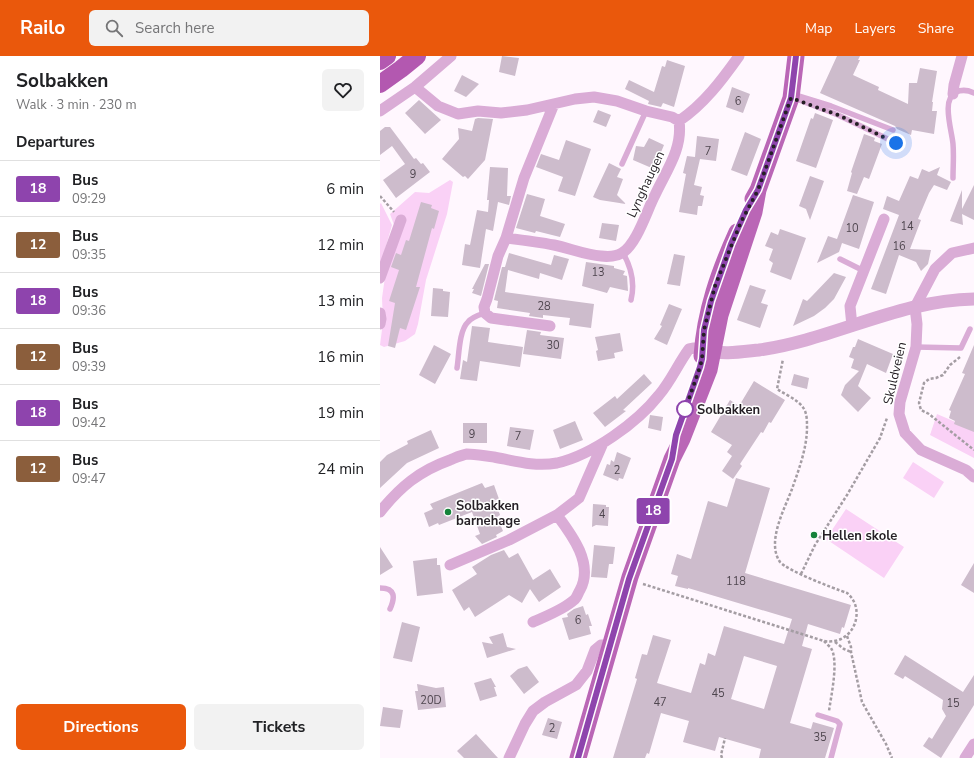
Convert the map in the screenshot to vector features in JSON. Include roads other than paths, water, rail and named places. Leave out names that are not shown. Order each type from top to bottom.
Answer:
[{"type":"highway","points":[[380,61],[387,56]]},
{"type":"highway","points":[[380,84],[417,56]]},
{"type":"main road","points":[[792,94],[796,56]]},
{"type":"main road","points":[[578,758],[629,579],[672,459],[682,439],[708,374],[708,351],[754,212],[758,190],[799,76],[804,56]]},
{"type":"street","points":[[380,111],[415,87],[451,56]]},
{"type":"street","points":[[415,87],[438,106],[458,114],[478,111],[501,113],[575,99],[594,97],[617,101],[646,111],[672,116],[679,121],[697,107],[723,79],[739,56]]},
{"type":"street","points":[[953,94],[962,56]]},
{"type":"street","points":[[550,326],[491,318],[485,313],[484,307],[498,256],[506,238],[524,178],[554,104]]},
{"type":"street","name":"Lynghaugen","points":[[623,253],[632,243],[644,222],[655,195],[671,165],[679,137],[679,121]]},
{"type":"street","points":[[380,278],[397,217]]},
{"type":"street","points":[[852,326],[850,306],[884,219]]},
{"type":"street","points":[[506,238],[554,245],[601,256],[614,256],[623,253]]},
{"type":"street","points":[[915,306],[934,269],[952,253],[974,248]]},
{"type":"street","points":[[380,512],[402,488],[418,474],[442,462],[466,454],[537,465],[557,463],[569,459],[603,443],[630,423],[660,395],[689,349],[694,348],[708,351],[736,353],[782,346],[915,306],[974,299]]},
{"type":"street","name":"Skuldveien","points":[[915,306],[918,324],[916,347],[900,402],[900,414],[906,434],[921,450],[966,470],[974,477]]},
{"type":"street","points":[[380,314],[380,324]]},
{"type":"street","points":[[450,565],[509,540],[557,515],[579,498],[603,443]]},
{"type":"street","points":[[533,622],[566,606],[575,599],[582,587],[585,563],[571,534],[557,515]]},
{"type":"street","points":[[509,758],[525,724],[533,711],[544,702],[576,685],[587,671],[594,650],[601,645],[610,645]]},
{"type":"street","points":[[967,757],[974,744]]},
{"type":"lane","points":[[953,178],[953,143],[948,106],[953,94],[961,90],[967,90],[974,93]]},
{"type":"lane","points":[[792,94],[831,106],[893,130]]},
{"type":"lane","points":[[792,94],[896,143]]},
{"type":"lane","points":[[622,164],[646,111]]},
{"type":"lane","points":[[623,253],[628,263],[634,287],[631,300]]},
{"type":"lane","points":[[840,258],[864,271]]},
{"type":"lane","points":[[457,368],[464,325],[469,320],[485,313]]},
{"type":"lane","points":[[916,347],[961,348],[970,329]]},
{"type":"lane","points":[[380,588],[388,589],[394,596],[390,609]]},
{"type":"lane","points":[[818,715],[837,721],[840,724],[831,758]]},
{"type":"place","name":"Solbakken","points":[[685,409]]},
{"type":"place","name":"Solbakken barnehage","points":[[448,512]]},
{"type":"place","name":"Hellen skole","points":[[814,535]]}]
